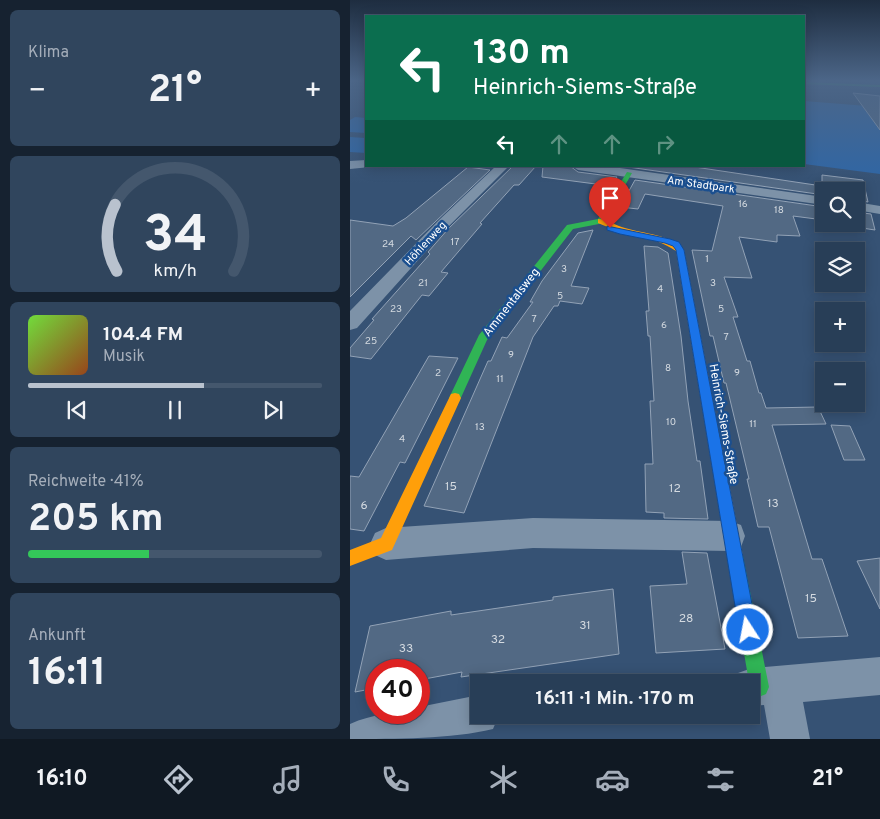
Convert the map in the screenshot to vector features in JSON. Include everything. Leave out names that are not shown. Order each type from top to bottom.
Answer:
[{"type":"street","points":[[350,165],[365,164]]},
{"type":"street","points":[[483,167],[501,168]]},
{"type":"street","name":"Am Stadtpark","points":[[585,167],[815,201]]},
{"type":"street","name":"Höhlenweg","points":[[350,323],[443,224],[501,168]]},
{"type":"street","points":[[601,221],[629,173]]},
{"type":"street","points":[[865,208],[880,210]]},
{"type":"street","name":"Heinrich-Siems-Straße","points":[[601,221],[610,228],[620,232],[676,244],[680,250],[730,536],[763,686]]},
{"type":"street","name":"Ammentalsweg","points":[[386,544],[483,338],[570,227],[584,222],[601,221]]},
{"type":"street","points":[[350,558],[386,544],[533,532],[730,536]]},
{"type":"street","points":[[790,739],[763,686],[880,676]]},
{"type":"street","points":[[362,739],[470,717]]},
{"type":"shaded area","points":[[805,114],[880,114],[880,174],[805,164]]},
{"type":"shaded area","points":[[355,117],[365,118],[365,133],[350,132],[350,120]]},
{"type":"shaded area","points":[[350,137],[365,138],[365,153],[350,152]]},
{"type":"building","points":[[869,114],[880,114],[880,130]]},
{"type":"building","points":[[468,167],[490,170],[416,240],[411,236],[350,297],[350,220],[393,226],[406,218]]},
{"type":"building","points":[[512,167],[535,167],[519,185],[514,185],[480,223],[482,224],[441,272],[448,273],[429,296],[422,295],[371,359],[350,356],[350,348],[374,320],[372,319],[430,254],[428,252],[449,228]]},
{"type":"building","points":[[543,167],[571,167],[578,172],[617,177],[611,186],[542,177]]},
{"type":"building","points":[[628,167],[695,167],[815,185],[815,194]]},
{"type":"building","points":[[822,175],[863,180],[863,182],[822,182]]},
{"type":"building","points":[[635,180],[815,206],[815,219],[793,216],[800,236],[777,235],[777,242],[739,237],[752,278],[724,277],[738,317],[733,317],[747,361],[750,361],[759,393],[761,393],[766,408],[815,407],[815,412],[820,412],[826,424],[772,425],[812,559],[822,559],[848,636],[798,638],[769,527],[758,527],[747,479],[749,479],[726,383],[724,383],[713,336],[710,336],[692,250],[712,251],[723,206],[645,194],[638,209],[620,207]]},
{"type":"building","points":[[865,189],[868,202],[865,202]]},
{"type":"building","points":[[865,213],[871,214],[875,230],[865,228]]},
{"type":"building","points":[[593,230],[571,286],[589,288],[582,304],[560,301],[558,306],[554,306],[533,337],[464,513],[424,506],[488,361],[491,361],[502,337],[507,338],[533,302],[530,302],[542,281],[578,233]]},
{"type":"building","points":[[644,246],[658,247],[668,253],[697,461],[700,461],[708,519],[664,518],[664,513],[646,512],[645,464],[653,464],[650,401],[654,401],[650,336],[648,336],[646,311],[649,311]]},
{"type":"building","points":[[429,356],[458,358],[405,463],[400,462],[364,531],[350,529],[350,476],[359,477]]},
{"type":"building","points":[[831,425],[850,426],[865,460],[844,460]]},
{"type":"building","points":[[682,552],[707,553],[725,649],[656,653],[650,586],[687,584]]},
{"type":"building","points":[[880,558],[880,609],[857,561]]},
{"type":"building","points":[[613,589],[619,654],[482,674],[470,674],[470,676],[461,677],[462,672],[430,678],[430,659],[365,659],[365,690],[355,692],[370,626],[451,611],[451,615],[553,600],[553,597]]},
{"type":"traffic: fast","points":[[455,398],[483,338],[570,227],[601,221],[629,173]]},
{"type":"traffic: fast","points":[[735,556],[757,674]]},
{"type":"traffic: slow","points":[[601,221],[610,226],[663,240],[680,250],[735,556]]},
{"type":"traffic: slow","points":[[350,558],[386,544],[455,398]]},
{"type":"route","points":[[610,228],[620,232],[667,241],[676,244],[680,250],[748,630]]}]
